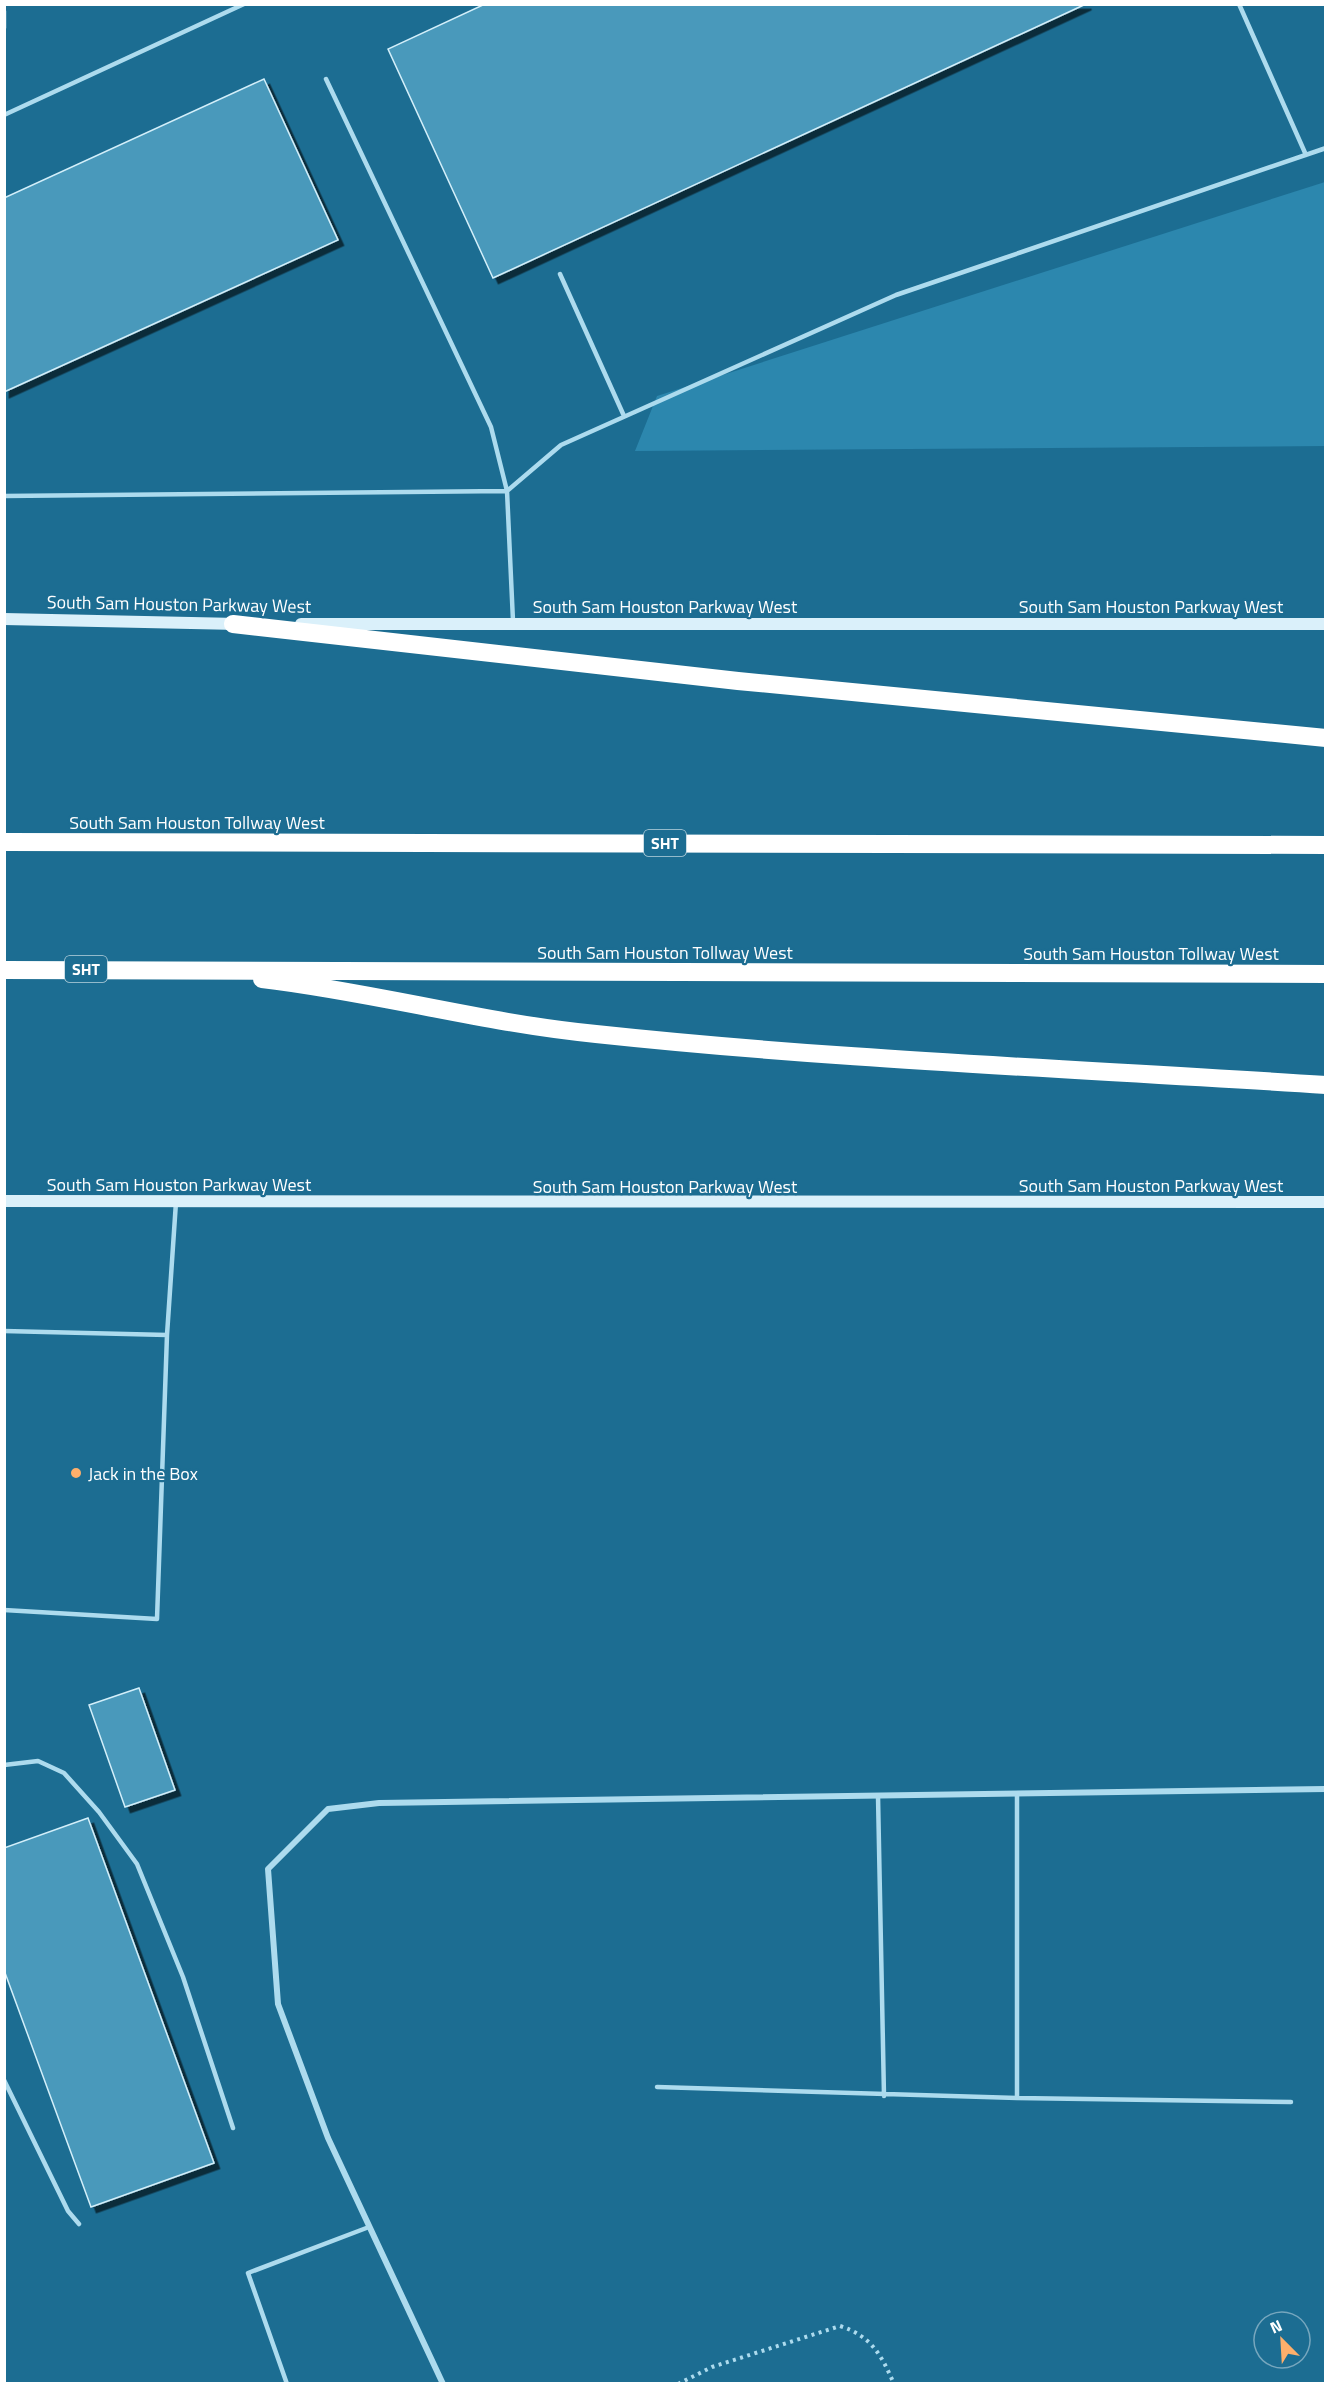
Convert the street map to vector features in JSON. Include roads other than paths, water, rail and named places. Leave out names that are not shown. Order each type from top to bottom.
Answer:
[{"type":"highway","points":[[232,624],[738,681],[1326,738]]},
{"type":"highway","name":"South Sam Houston Tollway West","points":[[4,842],[1326,845]]},
{"type":"highway","points":[[168,969],[318,986],[492,1020],[594,1034],[879,1058],[1326,1085]]},
{"type":"highway","name":"South Sam Houston Tollway West","points":[[4,970],[1326,974]]},
{"type":"main road","name":"South Sam Houston Parkway West","points":[[4,619],[232,624],[1326,624]]},
{"type":"main road","name":"South Sam Houston Parkway West","points":[[4,1201],[1326,1202]]},
{"type":"street","points":[[443,2384],[328,2138],[278,2004],[268,1869],[328,1809],[379,1803],[1326,1789]]},
{"type":"lane","points":[[4,115],[244,4]]},
{"type":"lane","points":[[1239,4],[1306,155]]},
{"type":"lane","points":[[4,11],[4,28]]},
{"type":"lane","points":[[326,79],[492,426],[507,491],[513,624]]},
{"type":"lane","points":[[4,496],[507,491],[561,445],[896,295],[1326,148]]},
{"type":"lane","points":[[560,274],[624,416]]},
{"type":"lane","points":[[4,1610],[157,1619],[167,1335],[176,1202]]},
{"type":"lane","points":[[4,1331],[167,1335]]},
{"type":"lane","points":[[4,1765],[38,1761],[64,1773],[99,1812],[137,1864],[183,1977],[233,2128]]},
{"type":"lane","points":[[1017,1794],[1017,2098]]},
{"type":"lane","points":[[878,1796],[884,2096]]},
{"type":"lane","points":[[4,2080],[68,2211],[79,2224]]},
{"type":"lane","points":[[657,2087],[884,2096],[1291,2102]]},
{"type":"lane","points":[[287,2384],[248,2273],[369,2227]]},
{"type":"place","name":"Jack in the Box","points":[[76,1473]]}]
